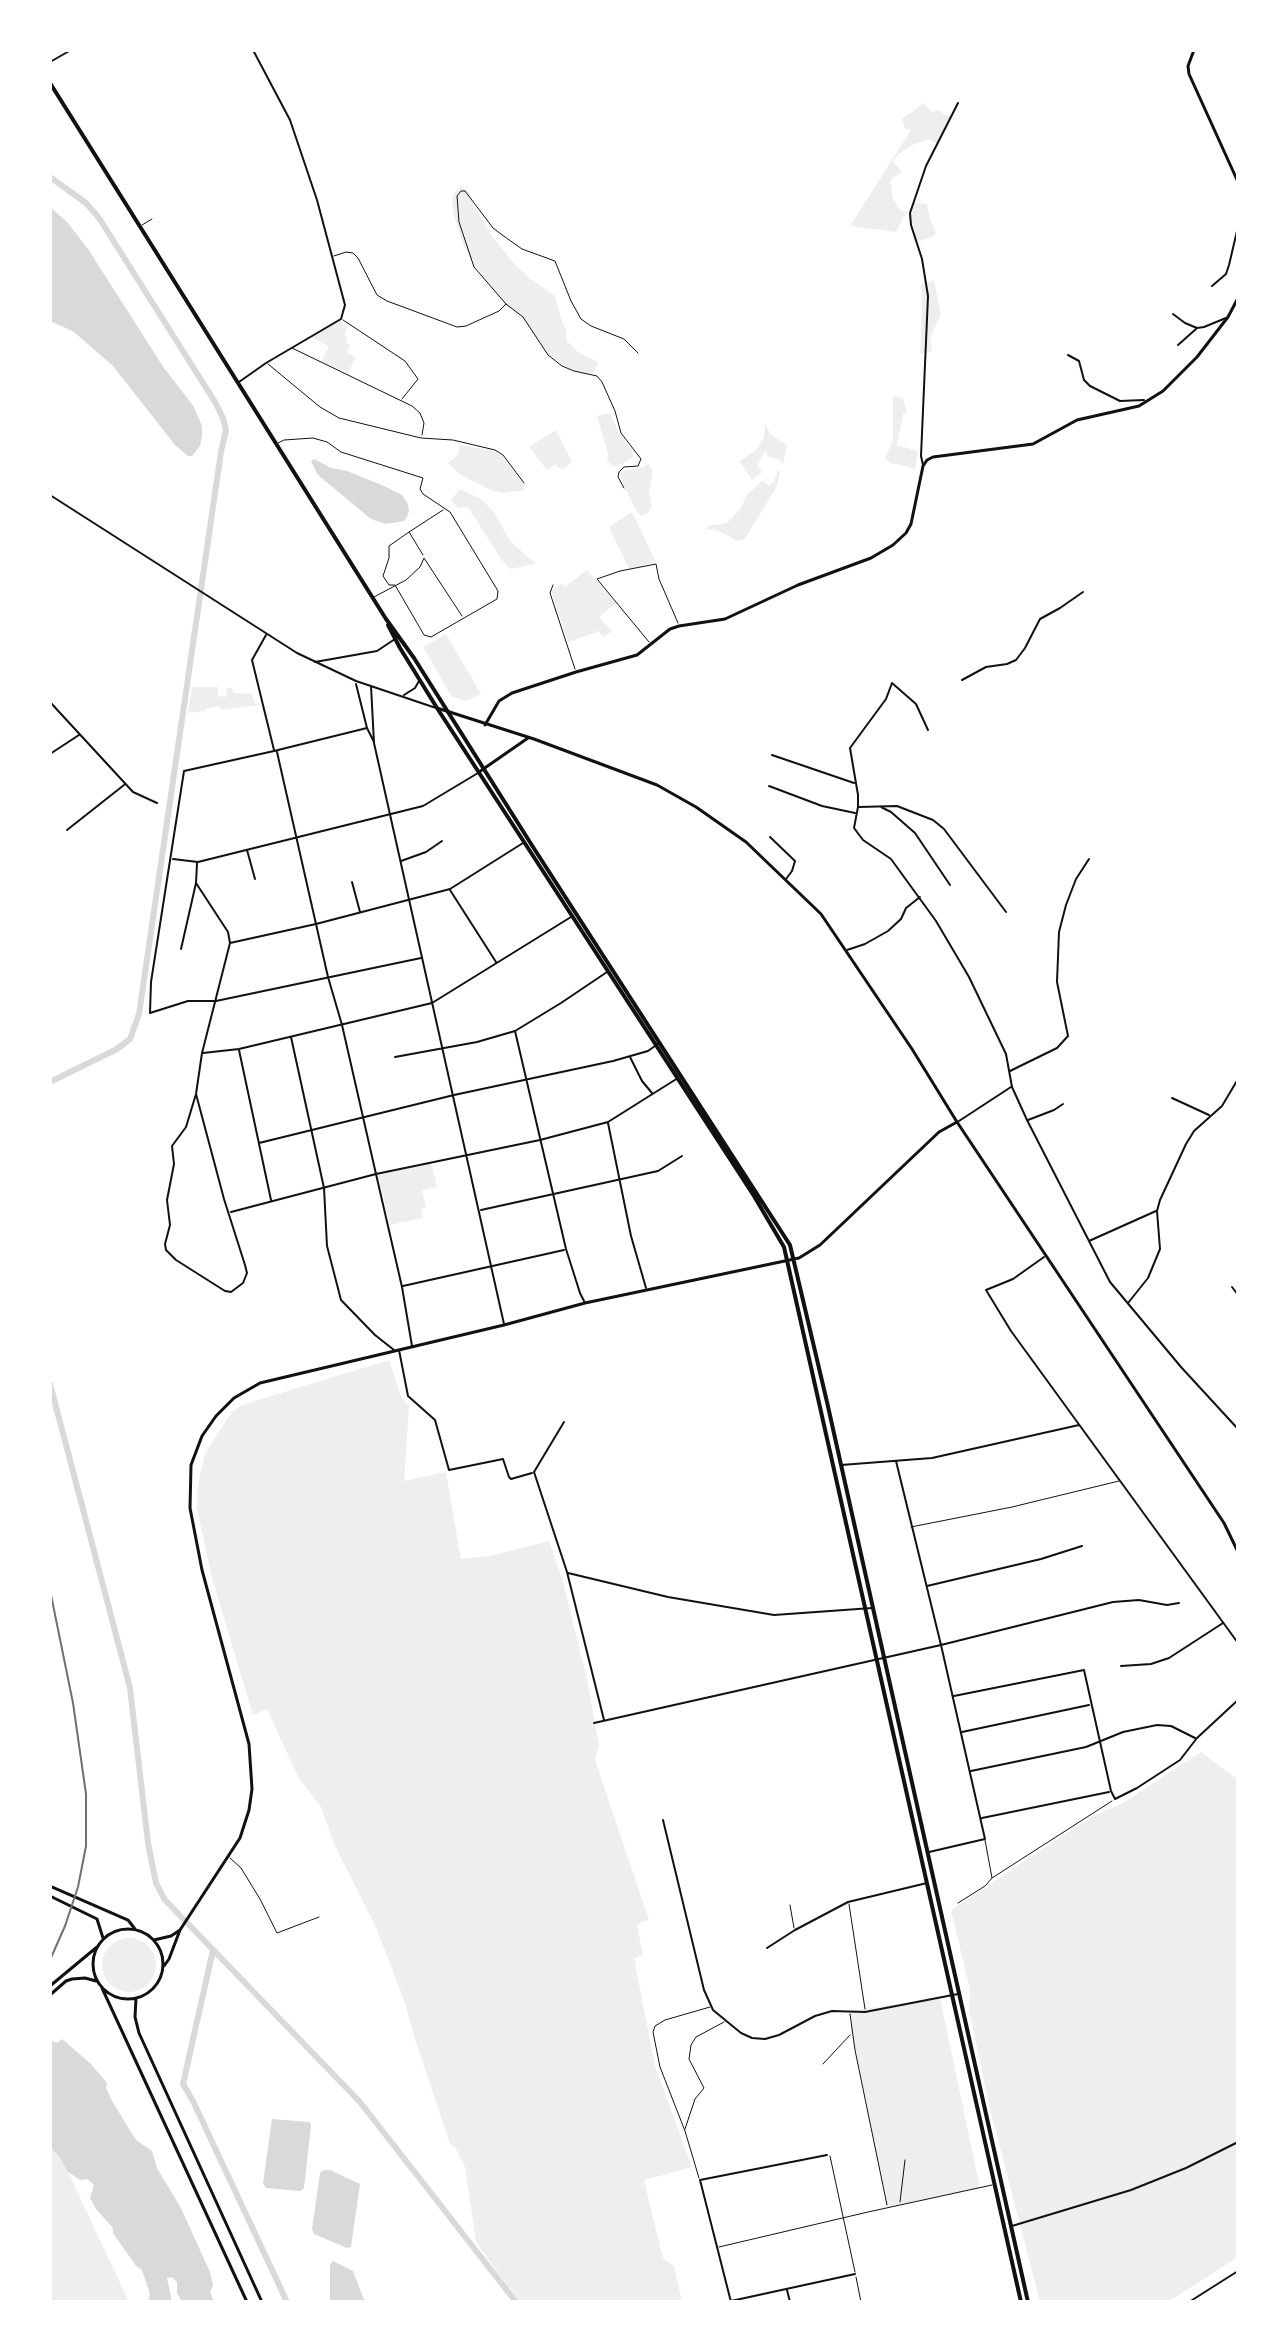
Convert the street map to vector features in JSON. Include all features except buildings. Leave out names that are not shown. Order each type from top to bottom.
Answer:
[{"type":"highway","points":[[50,83],[386,619],[419,680],[481,771],[776,1231],[788,1261],[1021,2302]]},
{"type":"highway","points":[[397,638],[447,711],[524,843],[557,889]]},
{"type":"highway","points":[[679,1078],[781,1229],[795,1259],[1028,2302]]},
{"type":"main road","points":[[1194,50],[1188,66],[1189,74],[1238,182]]},
{"type":"main road","points":[[485,725],[505,696],[576,672],[623,661],[652,645],[670,629],[725,619],[798,585],[871,558],[906,533],[927,460],[1033,444],[1071,422],[1132,409],[1176,380],[1228,317],[1238,298]]},
{"type":"main road","points":[[437,708],[657,785],[696,807],[746,842],[821,914],[1224,1523],[1238,1552]]},
{"type":"main road","points":[[481,771],[528,738]]},
{"type":"main road","points":[[102,1988],[118,1998],[136,1998],[152,1990],[160,1980],[180,1930],[240,1838],[249,1810],[252,1789],[249,1744],[202,1570],[190,1508],[191,1465],[202,1436],[216,1416],[234,1398],[260,1383],[585,1303],[806,1255],[939,1132],[957,1122]]},
{"type":"main road","points":[[50,1886],[128,1920],[135,1929]]},
{"type":"main road","points":[[50,1896],[97,1919],[103,1939]]},
{"type":"main road","points":[[154,1940],[180,1930]]},
{"type":"main road","points":[[50,1986],[115,1931],[142,1931],[160,1947],[164,1966]]},
{"type":"main road","points":[[97,1947],[93,1971],[247,2302]]},
{"type":"main road","points":[[50,1995],[72,1979],[85,1978],[98,1982]]},
{"type":"main road","points":[[136,1998],[135,2017],[139,2033],[262,2302]]},
{"type":"street","points":[[50,62],[71,50]]},
{"type":"street","points":[[238,383],[341,319],[345,305],[317,200],[290,120],[253,50]]},
{"type":"street","points":[[923,466],[928,296],[910,213],[926,166],[958,103]]},
{"type":"street","points":[[1212,286],[1226,274],[1229,265],[1237,231],[1238,199]]},
{"type":"street","points":[[1173,314],[1197,328],[1228,317]]},
{"type":"street","points":[[1178,345],[1197,328]]},
{"type":"street","points":[[1068,355],[1079,361],[1086,383],[1108,396],[1120,401],[1149,400]]},
{"type":"street","points":[[50,504],[52,497],[217,604],[315,662],[356,681],[437,708]]},
{"type":"street","points":[[962,680],[986,667],[1016,660],[1040,619],[1083,592]]},
{"type":"street","points":[[266,634],[252,660],[342,1025],[402,1287],[412,1346]]},
{"type":"street","points":[[315,662],[374,652],[397,638]]},
{"type":"street","points":[[402,696],[415,688],[419,680]]},
{"type":"street","points":[[356,681],[367,728],[374,743]]},
{"type":"street","points":[[928,730],[916,704],[892,683],[886,699],[850,748],[858,807],[854,828],[863,840],[891,859],[920,897],[969,977],[1006,1054],[1012,1087],[1027,1120],[1110,1282],[1238,1429]]},
{"type":"street","points":[[371,686],[374,743],[504,1325]]},
{"type":"street","points":[[50,702],[133,792],[157,803]]},
{"type":"street","points":[[367,728],[184,771],[151,982],[150,1013],[188,1001],[216,1001],[421,958]]},
{"type":"street","points":[[50,753],[80,734]]},
{"type":"street","points":[[772,755],[856,784]]},
{"type":"street","points":[[171,858],[198,862],[423,806],[481,771]]},
{"type":"street","points":[[67,830],[125,784]]},
{"type":"street","points":[[769,786],[822,806],[856,813]]},
{"type":"street","points":[[876,806],[891,812],[915,833],[950,885]]},
{"type":"street","points":[[858,807],[897,806],[939,823],[1006,912]]},
{"type":"street","points":[[770,837],[795,861],[786,880]]},
{"type":"street","points":[[401,861],[426,852],[442,841]]},
{"type":"street","points":[[230,943],[450,889],[524,843]]},
{"type":"street","points":[[247,850],[255,879]]},
{"type":"street","points":[[1009,1071],[1057,1048],[1068,1036],[1057,982],[1059,932],[1076,879],[1089,859]]},
{"type":"street","points":[[181,949],[198,862]]},
{"type":"street","points":[[352,882],[360,913]]},
{"type":"street","points":[[196,883],[228,932],[230,943],[202,1053],[196,1094],[186,1127],[172,1146],[174,1164],[167,1200],[170,1225],[165,1244],[166,1250],[176,1260],[231,1292],[243,1283],[247,1273],[196,1094]]},
{"type":"street","points":[[450,889],[497,964]]},
{"type":"street","points":[[846,951],[888,931],[901,919],[906,908],[920,897]]},
{"type":"street","points":[[202,1053],[239,1049],[432,1003],[574,915]]},
{"type":"street","points":[[395,1057],[515,1031],[609,970]]},
{"type":"street","points":[[515,1031],[566,1249],[585,1303]]},
{"type":"street","points":[[290,1037],[324,1188],[327,1246],[341,1300],[375,1335],[397,1350],[408,1396],[437,1424],[449,1470],[503,1459],[511,1479],[534,1472],[564,1422]]},
{"type":"street","points":[[259,1143],[629,1056],[648,1051],[657,1044]]},
{"type":"street","points":[[239,1049],[271,1201]]},
{"type":"street","points":[[629,1056],[653,1094]]},
{"type":"street","points":[[230,1212],[376,1174],[540,1140],[608,1122],[679,1078]]},
{"type":"street","points":[[1127,1304],[1148,1278],[1160,1249],[1157,1211],[1186,1144],[1194,1131],[1222,1106],[1238,1079]]},
{"type":"street","points":[[957,1122],[1012,1087]]},
{"type":"street","points":[[1172,1098],[1210,1116]]},
{"type":"street","points":[[1027,1120],[1063,1104]]},
{"type":"street","points":[[608,1122],[631,1236],[647,1291]]},
{"type":"street","points":[[480,1210],[658,1171],[682,1156]]},
{"type":"street","points":[[1089,1241],[1157,1211]]},
{"type":"street","points":[[402,1287],[566,1249]]},
{"type":"street","points":[[1045,1256],[1013,1279],[986,1290],[1011,1331],[1238,1643]]},
{"type":"street","points":[[1232,1287],[1238,1295]]},
{"type":"street","points":[[820,1403],[827,1402]]},
{"type":"street","points":[[841,1465],[932,1458],[1080,1425]]},
{"type":"street","points":[[831,1453],[838,1451]]},
{"type":"street","points":[[896,1461],[985,1839],[928,1852]]},
{"type":"street","points":[[534,1472],[567,1572],[604,1721]]},
{"type":"street","points":[[926,1586],[1041,1559],[1082,1546]]},
{"type":"street","points":[[567,1572],[668,1597],[770,1615],[874,1607]]},
{"type":"street","points":[[594,1723],[941,1645],[1113,1602],[1179,1603]]},
{"type":"street","points":[[1121,1666],[1151,1664],[1169,1658],[1223,1623]]},
{"type":"street","points":[[953,1696],[1084,1670],[1115,1799],[1180,1760],[1197,1738],[1238,1700]]},
{"type":"street","points":[[961,1733],[1091,1704]]},
{"type":"street","points":[[969,1771],[1100,1743],[1123,1732],[1157,1725],[1180,1729],[1197,1738]]},
{"type":"street","points":[[901,1764],[908,1763]]},
{"type":"street","points":[[981,1818],[1111,1791]]},
{"type":"street","points":[[663,1820],[704,1990],[711,2007],[725,2021],[752,2038],[765,2039],[779,2035],[815,2016],[832,2011],[865,2012],[959,1994]]},
{"type":"street","points":[[767,1948],[848,1902],[934,1881]]},
{"type":"street","points":[[1011,2226],[1131,2190],[1186,2168],[1238,2142]]},
{"type":"street","points":[[827,2155],[700,2180],[731,2302],[855,2274]]},
{"type":"street","points":[[994,2185],[1001,2183]]},
{"type":"street","points":[[1189,2302],[1238,2271]]},
{"type":"street","points":[[1015,2277],[1022,2276]]},
{"type":"street","points":[[787,2289],[790,2302]]},
{"type":"lane","points":[[624,488],[618,477],[619,472],[624,467],[638,466],[641,459],[621,433],[602,382],[597,376],[562,366],[548,355],[523,317],[506,304],[474,267],[456,205],[461,191],[468,194],[493,228],[505,237],[522,249],[555,261],[581,319],[624,339],[638,353]]},
{"type":"lane","points":[[140,227],[152,219]]},
{"type":"lane","points":[[333,257],[353,253],[377,295],[457,327],[499,311],[506,304]]},
{"type":"lane","points":[[341,319],[405,361],[418,379],[401,401]]},
{"type":"lane","points":[[291,348],[412,406],[420,413],[424,423],[421,438]]},
{"type":"lane","points":[[266,363],[320,407],[339,418],[421,438],[453,440],[495,450],[503,455],[524,483]]},
{"type":"lane","points":[[277,444],[284,440],[313,438],[327,442],[341,452],[423,478],[420,489],[423,494],[450,512],[498,591],[497,599],[426,637],[395,585]]},
{"type":"lane","points":[[395,585],[389,585],[383,576],[389,546],[446,509]]},
{"type":"lane","points":[[409,532],[464,618]]},
{"type":"lane","points":[[373,598],[406,580],[424,558]]},
{"type":"lane","points":[[652,645],[597,579],[656,564],[659,579],[679,626]]},
{"type":"lane","points":[[553,585],[550,593],[576,672]]},
{"type":"lane","points":[[911,1527],[1119,1481]]},
{"type":"lane","points":[[958,1903],[1115,1799]]},
{"type":"lane","points":[[985,1839],[992,1878]]},
{"type":"lane","points":[[228,1856],[243,1871],[277,1933],[319,1917]]},
{"type":"lane","points":[[848,1902],[865,2012]]},
{"type":"lane","points":[[790,1905],[795,1930]]},
{"type":"lane","points":[[700,2180],[660,2067],[653,2032],[655,2026],[665,2020],[711,2007]]},
{"type":"lane","points":[[850,2011],[888,2207]]},
{"type":"lane","points":[[685,2131],[695,2099],[704,2088],[689,2059],[691,2045],[696,2037],[725,2021]]},
{"type":"lane","points":[[823,2064],[852,2033]]},
{"type":"lane","points":[[827,2155],[832,2161],[861,2302]]},
{"type":"lane","points":[[899,2205],[905,2160]]},
{"type":"lane","points":[[719,2247],[994,2185]]},
{"type":"shaded area","points":[[924,103],[931,112],[939,110],[944,115],[952,116],[937,144],[929,139],[910,146],[896,156],[893,162],[902,171],[890,181],[893,199],[901,211],[911,209],[913,203],[927,204],[936,232],[934,236],[915,243],[908,217],[910,210],[896,232],[850,226],[911,130],[905,129],[902,119]]},
{"type":"shaded area","points":[[460,186],[468,191],[492,236],[515,265],[555,296],[566,330],[566,340],[578,352],[598,362],[593,374],[574,371],[548,355],[523,317],[506,306],[476,267],[464,247],[454,216],[452,196]]},
{"type":"shaded area","points":[[50,207],[67,222],[88,249],[164,368],[194,407],[202,426],[202,436],[200,446],[192,456],[175,445],[113,366],[74,332],[50,321]]},
{"type":"shaded area","points":[[934,280],[941,315],[930,337],[932,351],[920,354],[921,284]]},
{"type":"shaded area","points":[[339,318],[347,328],[346,343],[350,345],[347,353],[356,357],[348,373],[321,362],[329,347],[311,336]]},
{"type":"shaded area","points":[[893,396],[903,398],[907,413],[903,414],[897,445],[918,451],[915,469],[892,464],[885,458],[893,441]]},
{"type":"shaded area","points":[[610,413],[633,457],[613,467],[607,460],[597,416]]},
{"type":"shaded area","points":[[765,424],[771,435],[787,445],[783,464],[769,457],[765,451],[757,465],[762,472],[752,480],[740,461],[757,449],[764,437]]},
{"type":"shaded area","points":[[556,430],[572,462],[562,470],[555,464],[547,470],[529,447]]},
{"type":"shaded area","points":[[460,445],[494,451],[502,456],[523,483],[524,490],[493,491],[461,475],[448,463],[457,456]]},
{"type":"shaded area","points":[[314,459],[402,495],[407,502],[407,517],[404,521],[386,524],[371,519],[318,475],[311,461]]},
{"type":"shaded area","points":[[648,463],[653,471],[649,492],[652,508],[642,516],[620,477],[622,470],[643,468]]},
{"type":"shaded area","points":[[778,470],[777,486],[745,539],[738,541],[717,530],[706,529],[707,526],[727,523],[740,509],[747,495],[762,481],[769,485],[774,482]]},
{"type":"shaded area","points":[[460,489],[481,499],[494,512],[511,542],[536,564],[510,569],[468,507],[459,508],[451,500]]},
{"type":"shaded area","points":[[632,512],[656,562],[629,569],[609,527]]},
{"type":"shaded area","points":[[587,570],[616,603],[599,617],[612,631],[604,637],[596,629],[597,632],[568,642],[551,591],[561,584],[565,587]]},
{"type":"shaded area","points":[[446,634],[481,694],[466,701],[452,697],[423,647]]},
{"type":"shaded area","points":[[192,687],[218,687],[218,696],[226,697],[227,688],[232,688],[233,693],[252,694],[255,704],[260,705],[221,710],[219,706],[188,713]]},
{"type":"shaded area","points":[[431,1163],[437,1187],[422,1190],[426,1208],[421,1209],[423,1218],[390,1225],[378,1175]]},
{"type":"shaded area","points":[[389,1360],[401,1396],[409,1407],[404,1481],[446,1472],[461,1559],[490,1556],[549,1541],[563,1582],[588,1684],[599,1746],[595,1760],[649,1920],[637,1924],[643,1955],[634,1958],[655,2066],[692,2167],[644,2180],[663,2259],[674,2266],[682,2302],[520,2302],[500,2276],[476,2242],[465,2167],[455,2147],[450,2144],[405,2003],[375,1925],[335,1846],[321,1807],[298,1777],[267,1709],[253,1715],[212,1578],[197,1509],[198,1484],[205,1454],[231,1413],[242,1405]]},
{"type":"shaded area","points":[[1201,1752],[1238,1780],[1238,2257],[1168,2302],[1040,2302],[990,2109],[969,2010],[970,1990],[951,1910],[1091,1817],[1123,1803]]},
{"type":"shaded area","points":[[129,1938],[148,1946],[156,1965],[148,1984],[129,1992],[110,1984],[102,1965],[110,1946]]},
{"type":"shaded area","points":[[940,1998],[980,2188],[888,2207],[850,2011]]},
{"type":"shaded area","points":[[62,2039],[90,2063],[107,2083],[112,2101],[136,2140],[152,2151],[157,2168],[181,2208],[210,2272],[213,2286],[210,2292],[214,2302],[182,2302],[177,2293],[177,2282],[172,2277],[167,2278],[172,2302],[148,2302],[150,2294],[142,2270],[136,2266],[90,2198],[94,2185],[68,2172],[50,2148],[50,2040],[57,2043]]},
{"type":"shaded area","points":[[272,2119],[310,2122],[304,2188],[300,2191],[266,2188],[263,2183]]},
{"type":"shaded area","points":[[50,2148],[68,2172],[129,2302],[50,2302]]},
{"type":"shaded area","points":[[324,2170],[360,2184],[351,2247],[314,2234],[312,2229],[320,2173]]},
{"type":"shaded area","points":[[333,2261],[353,2271],[365,2302],[330,2302],[330,2265]]},
{"type":"waterway","points":[[50,177],[86,203],[99,218],[215,402],[226,430],[139,1014],[130,1039],[117,1049],[50,1082]]},
{"type":"waterway","points":[[50,1384],[130,1688],[148,1843],[156,1883],[165,1900],[360,2102],[516,2302]]},
{"type":"waterway","points":[[213,1950],[183,2084],[287,2302]]},
{"type":"railway","points":[[50,1590],[73,1703],[86,1794],[86,1846],[78,1887],[50,1960]]}]
